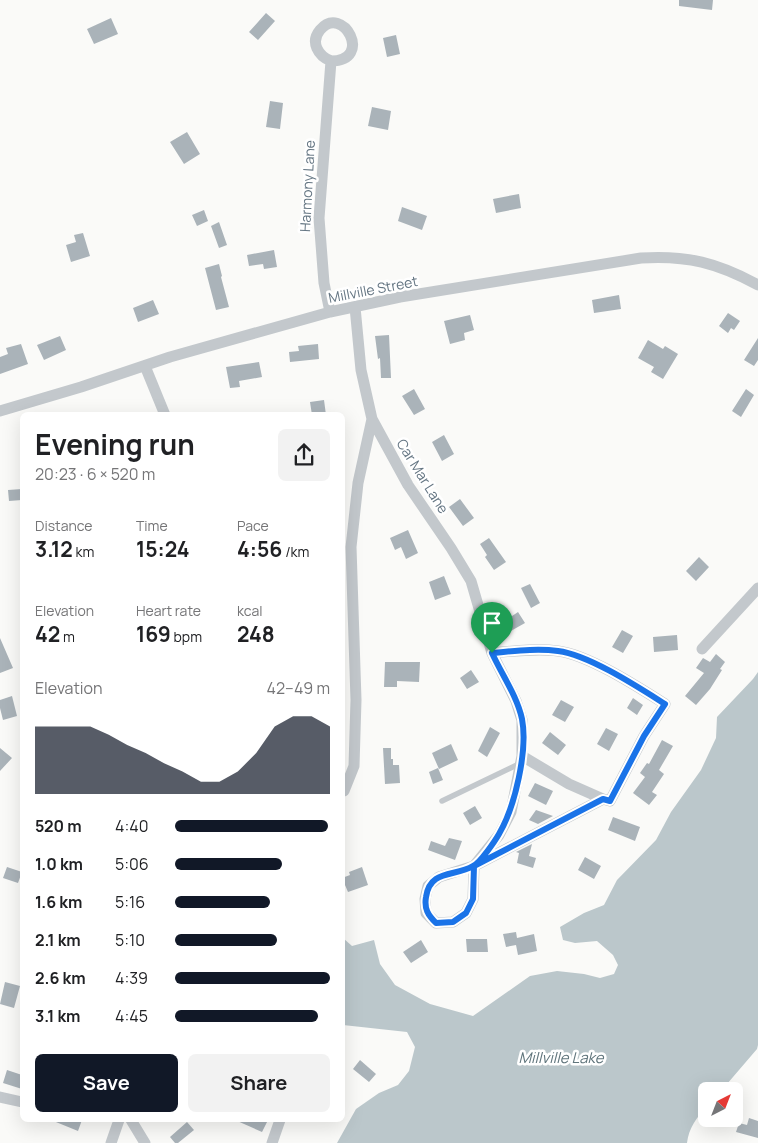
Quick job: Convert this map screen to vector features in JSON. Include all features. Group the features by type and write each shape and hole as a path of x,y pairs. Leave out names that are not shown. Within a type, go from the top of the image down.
{"street":[{"name":"Harmony Lane","path":"330,312 324,283 318,218 331,61"},
{"name":"Millville Street","path":"0,411 247,334 330,312 400,297 641,258 661,257 703,261 738,274 758,285"},
{"name":"Car Mar Lane","path":"355,307 361,370 372,419 408,485 471,581 492,653 516,700 522,720 522,759 511,812 499,835 474,866"},
{"path":"145,366 164,412"},
{"path":"345,789 354,766 356,700 351,546 358,483 372,419"},
{"path":"702,648 758,588"},
{"path":"492,653 558,651 582,658 639,687 665,704 644,736 610,801 569,784 522,759"},
{"path":"474,866 473,899 466,913 453,922 436,923 426,913 425,899 428,886 439,877 474,866 603,799"},
{"path":"0,1097 20,1102"},
{"path":"110,1143 118,1122"},
{"path":"132,1122 145,1143"},
{"path":"272,1143 279,1122"}],"lane":[{"path":"442,801 522,759"}],"water":[{"name":"Millville Lake","path":"758,672 758,1045 757,1049 729,1082 698,1082 698,1118 689,1133 687,1143 337,1143 356,1109 379,1093 398,1085 409,1071 415,1047 407,1032 345,1025 345,940 352,946 374,940 380,964 395,985 430,1004 473,1016 530,976 557,971 600,978 614,974 618,965 613,955 597,941 575,943 563,940 560,927 584,913 604,905 617,880 656,840 671,812 701,770 716,738 717,717"}],"building":[{"path":"679,0 713,0 712,10 679,6"},
{"path":"266,13 275,21 258,40 249,32"},
{"path":"111,18 118,34 94,44 87,29"},
{"path":"396,35 400,54 387,57 383,38"},
{"path":"270,101 283,103 280,129 266,127"},
{"path":"372,107 391,111 388,130 368,126"},
{"path":"187,132 200,154 184,164 170,142"},
{"path":"519,194 521,208 496,213 493,199"},
{"path":"402,207 427,216 422,230 398,221"},
{"path":"204,210 208,221 197,226 192,215"},
{"path":"219,222 227,245 219,248 211,226"},
{"path":"83,233 90,256 71,262 66,245 76,242 74,235"},
{"path":"274,250 277,267 264,269 263,264 249,266 247,255"},
{"path":"219,264 229,307 216,310 205,268"},
{"path":"619,295 621,309 594,313 592,300"},
{"path":"153,300 159,314 138,322 133,308"},
{"path":"728,313 740,321 734,330 731,328 728,333 719,326"},
{"path":"470,315 474,330 464,333 465,340 450,344 444,321"},
{"path":"389,335 391,378 381,378 380,358 378,359 375,336"},
{"path":"60,336 66,350 44,360 37,345"},
{"path":"758,338 758,360 754,366 744,360"},
{"path":"648,340 663,349 665,346 678,354 663,379 651,372 654,367 638,358"},
{"path":"21,344 28,364 0,374 0,357 8,354 6,348"},
{"path":"318,344 319,359 290,362 289,352 299,351 298,346"},
{"path":"259,362 262,377 239,381 240,387 230,388 226,367"},
{"path":"414,389 425,409 414,415 402,396"},
{"path":"746,389 754,395 741,417 732,411"},
{"path":"324,400 326,412 312,412 310,402"},
{"path":"444,435 454,454 442,461 432,442"},
{"path":"20,489 20,500 9,501 8,490"},
{"path":"460,499 474,518 463,526 449,507"},
{"path":"408,530 418,553 406,559 401,547 395,550 390,538"},
{"path":"489,538 506,562 494,570 485,557 487,555 480,544"},
{"path":"699,557 709,567 696,581 686,571"},
{"path":"444,576 451,594 435,600 429,582"},
{"path":"530,584 540,603 531,608 521,588"},
{"path":"518,612 525,623 509,632 503,622"},
{"path":"622,630 633,636 623,653 612,647"},
{"path":"677,635 678,650 654,652 653,637"},
{"path":"0,638 13,668 0,673"},
{"path":"716,654 725,662 720,669 722,670 710,689 696,705 685,696 704,673 696,668 703,658 710,662"},
{"path":"385,662 420,662 419,682 397,681 397,687 384,687"},
{"path":"471,670 479,682 467,689 460,678"},
{"path":"12,696 17,716 3,720 0,700"},
{"path":"633,698 643,705 637,715 627,708"},
{"path":"561,700 574,707 565,722 552,715"},
{"path":"490,727 500,733 487,757 478,751"},
{"path":"606,728 618,734 609,751 597,744"},
{"path":"550,732 566,745 558,755 542,743"},
{"path":"662,740 673,746 659,770 664,774 652,792 657,795 649,805 633,793 645,777 640,773 647,763 649,764"},
{"path":"451,744 458,760 439,769 432,753"},
{"path":"0,748 12,758 0,771"},
{"path":"383,748 391,748 393,765 399,765 400,783 385,784"},
{"path":"438,768 443,780 433,784 429,772"},
{"path":"535,783 553,791 546,805 528,796"},
{"path":"475,806 482,818 470,825 463,813"},
{"path":"536,810 553,816 538,824 529,820"},
{"path":"613,817 640,827 635,841 608,830"},
{"path":"449,838 462,841 455,860 428,850 431,841 445,846"},
{"path":"532,844 529,856 536,858 533,868 517,863 519,853 516,852"},
{"path":"585,857 601,866 594,879 578,870"},
{"path":"7,867 20,871 18,883 3,878"},
{"path":"362,867 368,885 348,892 345,885 345,877 350,875 349,872"},
{"path":"516,932 517,938 534,934 537,951 518,955 516,945 506,947 503,934"},
{"path":"466,939 487,939 488,952 467,952"},
{"path":"421,940 428,952 411,963 403,952"},
{"path":"5,982 20,986 14,1008 0,1004"},
{"path":"360,1060 376,1074 369,1082 353,1069"},
{"path":"7,1070 20,1074 20,1088 3,1083"},
{"path":"749,1118 758,1121 758,1138 736,1132 737,1128 743,1127 743,1124 747,1125"},
{"path":"56,1122 81,1122 78,1131"},
{"path":"187,1122 194,1130 178,1143 175,1143 170,1137"},
{"path":"240,1122 267,1122 262,1132"}],"route":[{"path":"492,653 516,700 522,720 522,756 516,788 511,812 499,835 474,866 439,877 428,886 425,899 426,913 436,923 453,922 466,913 473,899 474,866 603,799 610,801 644,736 665,704 639,687 582,658 558,651 492,653"}]}
